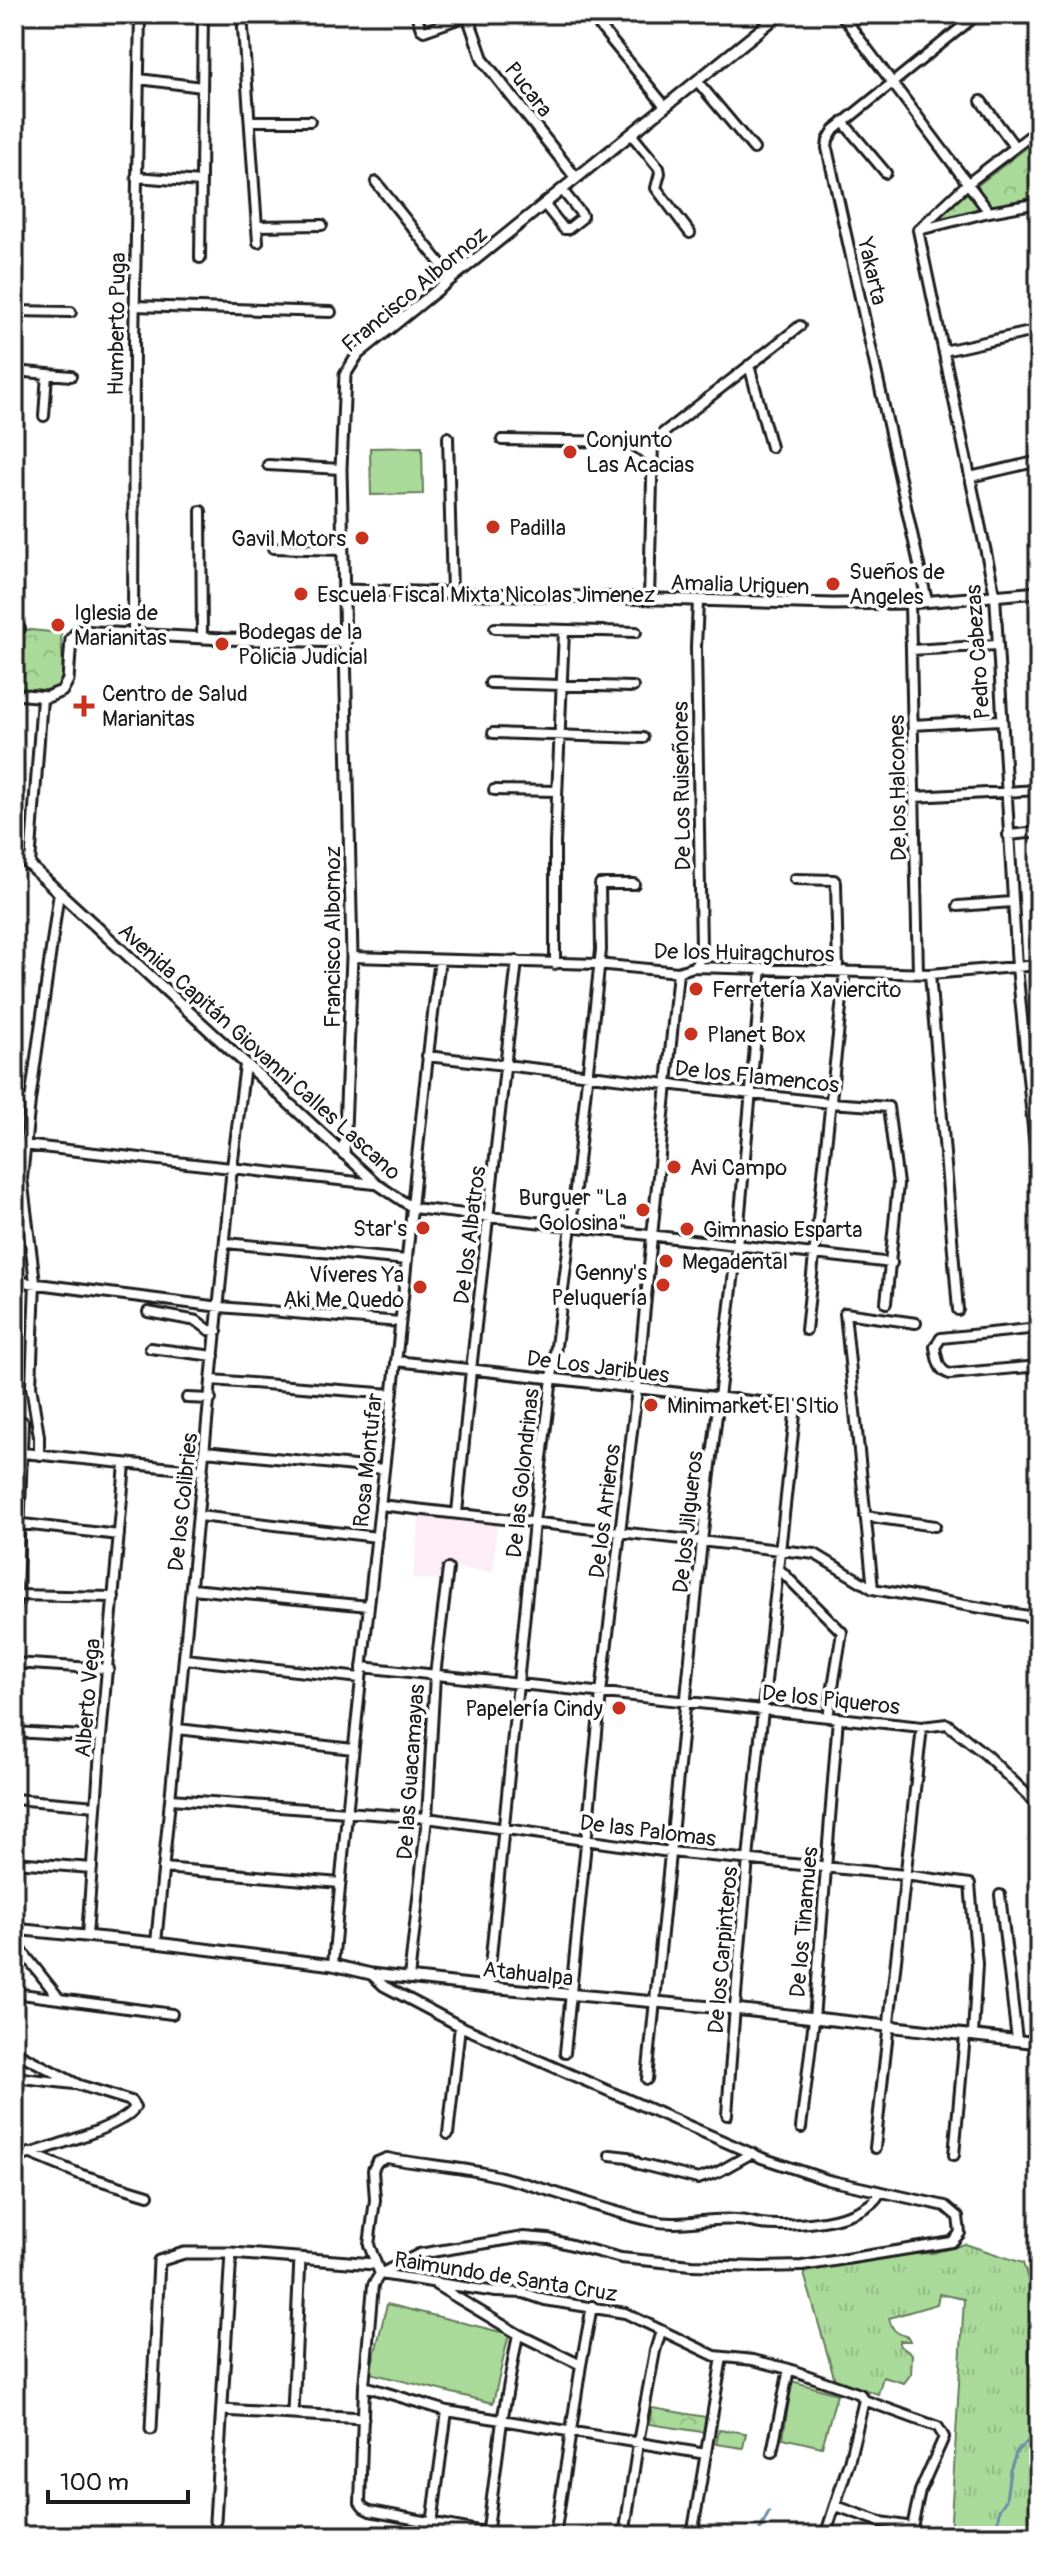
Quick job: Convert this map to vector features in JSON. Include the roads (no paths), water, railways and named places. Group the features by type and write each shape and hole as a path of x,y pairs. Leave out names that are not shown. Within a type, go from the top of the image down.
{"street":[{"name":"Humberto Puga","path":"133,634 134,306 140,14"},
{"path":"200,258 203,14"},
{"path":"242,14 258,242"},
{"path":"416,14 424,31 467,15"},
{"name":"Francisco Albornoz","path":"344,1154 352,957 341,469 345,375 358,354 780,14"},
{"path":"841,14 989,212"},
{"name":"Yakarta","path":"927,601 827,148 828,140 843,122 978,14"},
{"name":"Pucara","path":"467,15 483,60 576,178"},
{"path":"593,18 665,106"},
{"path":"139,79 202,87"},
{"path":"697,81 754,149"},
{"path":"981,101 1015,147"},
{"path":"250,121 310,121"},
{"path":"843,122 886,173"},
{"path":"918,230 967,184 1039,129"},
{"path":"631,134 659,168 656,188 690,233"},
{"path":"136,177 201,182"},
{"path":"376,182 452,278"},
{"path":"544,204 564,229 568,229 582,215 562,190"},
{"path":"918,230 1039,203"},
{"path":"257,226 322,225"},
{"name":"Pedro Cabezas","path":"918,230 995,595 1012,902 1039,1188"},
{"path":"134,306 331,312"},
{"path":"14,311 71,312"},
{"path":"649,599 653,441 800,326"},
{"path":"944,351 1039,330"},
{"path":"749,365 771,447"},
{"path":"14,371 71,376"},
{"path":"44,416 47,374"},
{"path":"448,437 452,593"},
{"path":"502,440 629,442 651,457"},
{"path":"970,477 1039,461"},
{"path":"268,465 341,469"},
{"path":"201,511 202,638"},
{"path":"273,548 343,550"},
{"name":"Amalia Uriguen","path":"345,590 833,604 910,603 1039,592"},
{"name":"De Los Ruiseñores","path":"693,967 700,959 701,949 698,602"},
{"name":"De los Halcones","path":"910,603 918,973"},
{"path":"495,628 636,632"},
{"path":"555,964 557,791 564,630"},
{"path":"14,694 42,698 59,693 67,684 71,637 75,632 346,642"},
{"path":"911,650 997,645"},
{"path":"490,683 633,687"},
{"path":"30,865 42,698"},
{"path":"913,725 1000,720"},
{"path":"493,733 643,738"},
{"path":"494,790 557,791"},
{"path":"915,797 1039,790"},
{"path":"1008,835 1039,832"},
{"name":"Avenida Capitán Giovanni Calles Lascano","path":"14,851 377,1184 413,1208 892,1263"},
{"path":"795,879 834,880 836,883 841,971 806,1330"},
{"name":"De las Golondrinas","path":"488,1987 534,1522 601,950 600,884 634,884"},
{"path":"39,1455 31,1386 35,1282 18,1178 59,892"},
{"path":"958,906 1012,902"},
{"name":"De los Huiragchuros","path":"352,957 597,964 678,972 693,967 930,974 1039,965"},
{"name":"Rosa Montufar","path":"333,1965 353,1749 440,960"},
{"name":"De los Albatros","path":"457,1513 517,961"},
{"name":"De los Jilgueros","path":"647,2079 702,1541 737,1246 762,968"},
{"name":"De los Arrieros","path":"565,2053 601,1693 637,1389 678,972"},
{"path":"930,974 958,1310"},
{"name":"De los Flamencos","path":"427,1056 830,1103 888,1107 898,1184 886,1303"},
{"name":"De los Colibries","path":"156,1943 232,1167 245,1065"},
{"path":"14,1100 30,1101"},
{"path":"14,1144 377,1184"},
{"path":"226,1243 407,1260"},
{"path":"14,1281 220,1307 400,1322"},
{"path":"148,1312 197,1321 209,1330 217,1331"},
{"path":"873,1589 845,1313 916,1323"},
{"path":"1039,1328 941,1338 935,1347 939,1365 950,1374 1039,1366"},
{"path":"150,1348 214,1356"},
{"name":"De Los Jaribues","path":"396,1361 796,1406"},
{"path":"212,1380 392,1394"},
{"path":"187,1398 211,1399"},
{"name":"De los Carpinteros","path":"727,2115 748,1860 796,1406"},
{"path":"14,1616 23,1422"},
{"path":"205,1451 384,1469"},
{"path":"23,1453 203,1471"},
{"name":"Alberto Vega","path":"87,1936 125,1464"},
{"path":"380,1505 815,1554 873,1589 1039,1618"},
{"path":"199,1516 377,1537"},
{"path":"865,1516 935,1526"},
{"path":"17,1523 119,1535"},
{"name":"De las Guacamayas","path":"409,1978 427,1818 435,1675 448,1569"},
{"name":"De los Tinamues","path":"779,1569 842,1632 833,1717 826,1867 814,2019 801,2128"},
{"path":"192,1589 369,1606"},
{"path":"16,1595 114,1597"},
{"path":"185,1659 361,1678"},
{"path":"14,1663 109,1669"},
{"name":"De los Piqueros","path":"362,1667 922,1727 875,2148"},
{"path":"922,1727 947,1724 955,1728 1039,1806"},
{"path":"178,1729 353,1749"},
{"path":"14,1732 101,1737"},
{"path":"14,1799 96,1806"},
{"name":"De las Palomas","path":"171,1799 427,1818 670,1852 970,1884 977,1964 954,2155"},
{"path":"14,1862 92,1868"},
{"path":"163,1868 340,1883"},
{"path":"1000,1895 1017,2040"},
{"name":"Atahualpa","path":"14,1929 333,1965 371,1974 734,2009 1039,2043"},
{"path":"14,1941 59,1998"},
{"name":"Raimundo de Santa Cruz","path":"371,1974 384,1986 460,2026 752,2153 799,2173 879,2194 945,2206 958,2217 960,2226 957,2238 952,2242 802,2266 692,2265 621,2258 549,2239 524,2237 429,2251 380,2274"},
{"path":"14,1993 172,2014"},
{"path":"448,2134 460,2026"},
{"path":"14,2051 79,2085"},
{"path":"14,2077 79,2085 131,2101 134,2105 133,2112 101,2130 14,2159"},
{"path":"29,2153 82,2175 148,2195"},
{"path":"610,2155 628,2157 639,2164 698,2179 752,2153"},
{"path":"374,2264 369,2245 375,2200 373,2170 382,2158 491,2174 577,2198 610,2211 656,2222 682,2224 736,2219 762,2225 787,2225 822,2220 863,2210 875,2203 879,2194"},
{"path":"151,2429 159,2261 184,2253 231,2253 374,2264 380,2268 380,2274 373,2285 364,2386 362,2506 370,2511 505,2536"},
{"path":"215,2521 231,2253"},
{"path":"293,2413 300,2258"},
{"name":"Raimundo de Santa Cruz","path":"380,2274 496,2292 524,2293 545,2300 625,2313 703,2351 789,2369 860,2394 864,2400 941,2430 944,2437 920,2491 911,2532"},
{"path":"431,2281 518,2334 581,2365"},
{"path":"555,2536 592,2306"},
{"path":"624,2536 638,2443 661,2331"},
{"path":"488,2535 502,2421 518,2334"},
{"path":"692,2536 722,2357"},
{"path":"772,2452 789,2369"},
{"path":"364,2386 447,2411 706,2454"},
{"path":"825,2536 864,2400"},
{"path":"222,2410 363,2418"},
{"path":"432,2524 447,2411"},
{"path":"836,2506 911,2532"},
{"path":"411,2536 432,2524"}],"waterway":[{"path":"994,2536 1017,2451 1039,2425"},
{"path":"757,2536 769,2512"}],"place":[{"name":"Conjunto Las Acacias","path":"570,452"},
{"name":"Padilla","path":"493,527"},
{"name":"Gavil Motors","path":"362,538"},
{"name":"Sueños de Angeles","path":"833,584"},
{"name":"Escuela Fiscal Mixta Nicolas Jimenez","path":"301,594"},
{"name":"Iglesia de Marianitas","path":"58,625"},
{"name":"Bodegas de la Policia Judicial","path":"222,644"},
{"name":"Centro de Salud Marianitas","path":"84,706"},
{"name":"Ferretería Xaviercito","path":"696,989"},
{"name":"Planet Box","path":"691,1034"},
{"name":"Avi Campo","path":"674,1167"},
{"name":"Burguer \"La Golosina\"","path":"643,1210"},
{"name":"Star's","path":"423,1228"},
{"name":"Gimnasio Esparta","path":"687,1229"},
{"name":"Megadental","path":"666,1261"},
{"name":"Genny's Peluquería","path":"663,1285"},
{"name":"Víveres Ya Aki Me Quedo","path":"420,1287"},
{"name":"Minimarket El SItio","path":"651,1405"},
{"name":"Papelería Cindy","path":"619,1708"}]}
